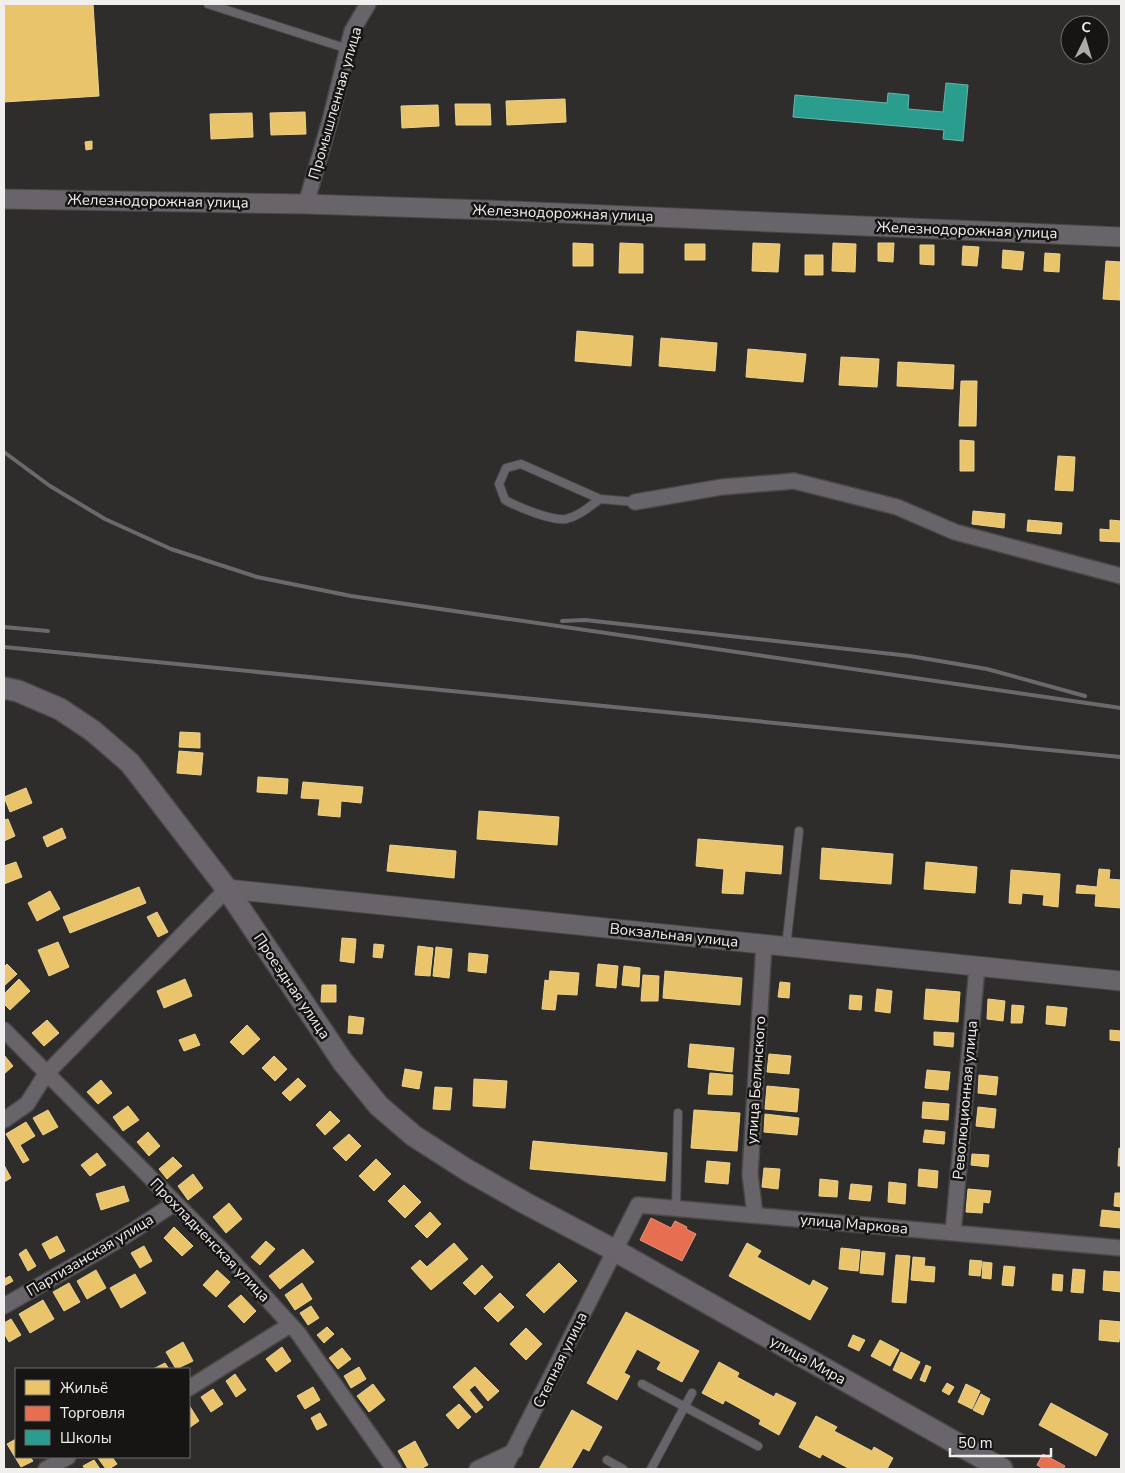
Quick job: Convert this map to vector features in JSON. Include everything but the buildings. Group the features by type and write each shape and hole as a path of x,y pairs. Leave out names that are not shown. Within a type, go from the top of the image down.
{"main road":[{"name":"Проездная улица","path":"4,688 18,691 60,709 93,731 130,763 227,889 343,1062 379,1106 414,1136 467,1170 614,1250"},
{"name":"улица Мира","path":"614,1250 1002,1469"}],"street":[{"name":"Промышленная улица","path":"306,204 331,117 352,31 368,4"},
{"name":"Железнодорожная улица","path":"4,199 306,204 498,210 1121,237"},
{"path":"635,502 722,487 794,481 897,508 955,532 1121,576"},
{"path":"4,1120 27,1104 46,1074 227,889"},
{"name":"Вокзальная улица","path":"227,889 1121,981"},
{"name":"улица Белинского","path":"754,1215 750,1174 764,945"},
{"name":"Революционная улица","path":"953,1233 977,967"},
{"name":"Прохладненская улица","path":"4,1030 227,1255 298,1333 394,1469"},
{"name":"Партизанская улица","path":"4,1306 122,1238 175,1203"},
{"name":"улица Маркова","path":"614,1250 638,1205 1121,1248"},
{"name":"Степная улица","path":"504,1469 614,1250"},
{"path":"190,1387 290,1325"},
{"path":"477,1469 514,1451"},
{"path":"46,1469 66,1458"}],"lane":[{"path":"208,4 348,49"},
{"path":"600,499 584,512 564,519 530,512 505,500 499,484 506,468 522,464 600,499 635,502"},
{"path":"786,947 799,831"},
{"path":"676,1208 678,1112"},
{"path":"642,1384 758,1446"},
{"path":"651,1469 692,1393"},
{"path":"607,1460 622,1469"}],"railway":[{"path":"4,452 50,486 105,519 171,549 257,577 351,596 1121,708"},
{"path":"562,621 585,620 910,656 987,669 1085,696"},
{"path":"4,627 48,631"},
{"path":"4,647 1121,757"}]}
